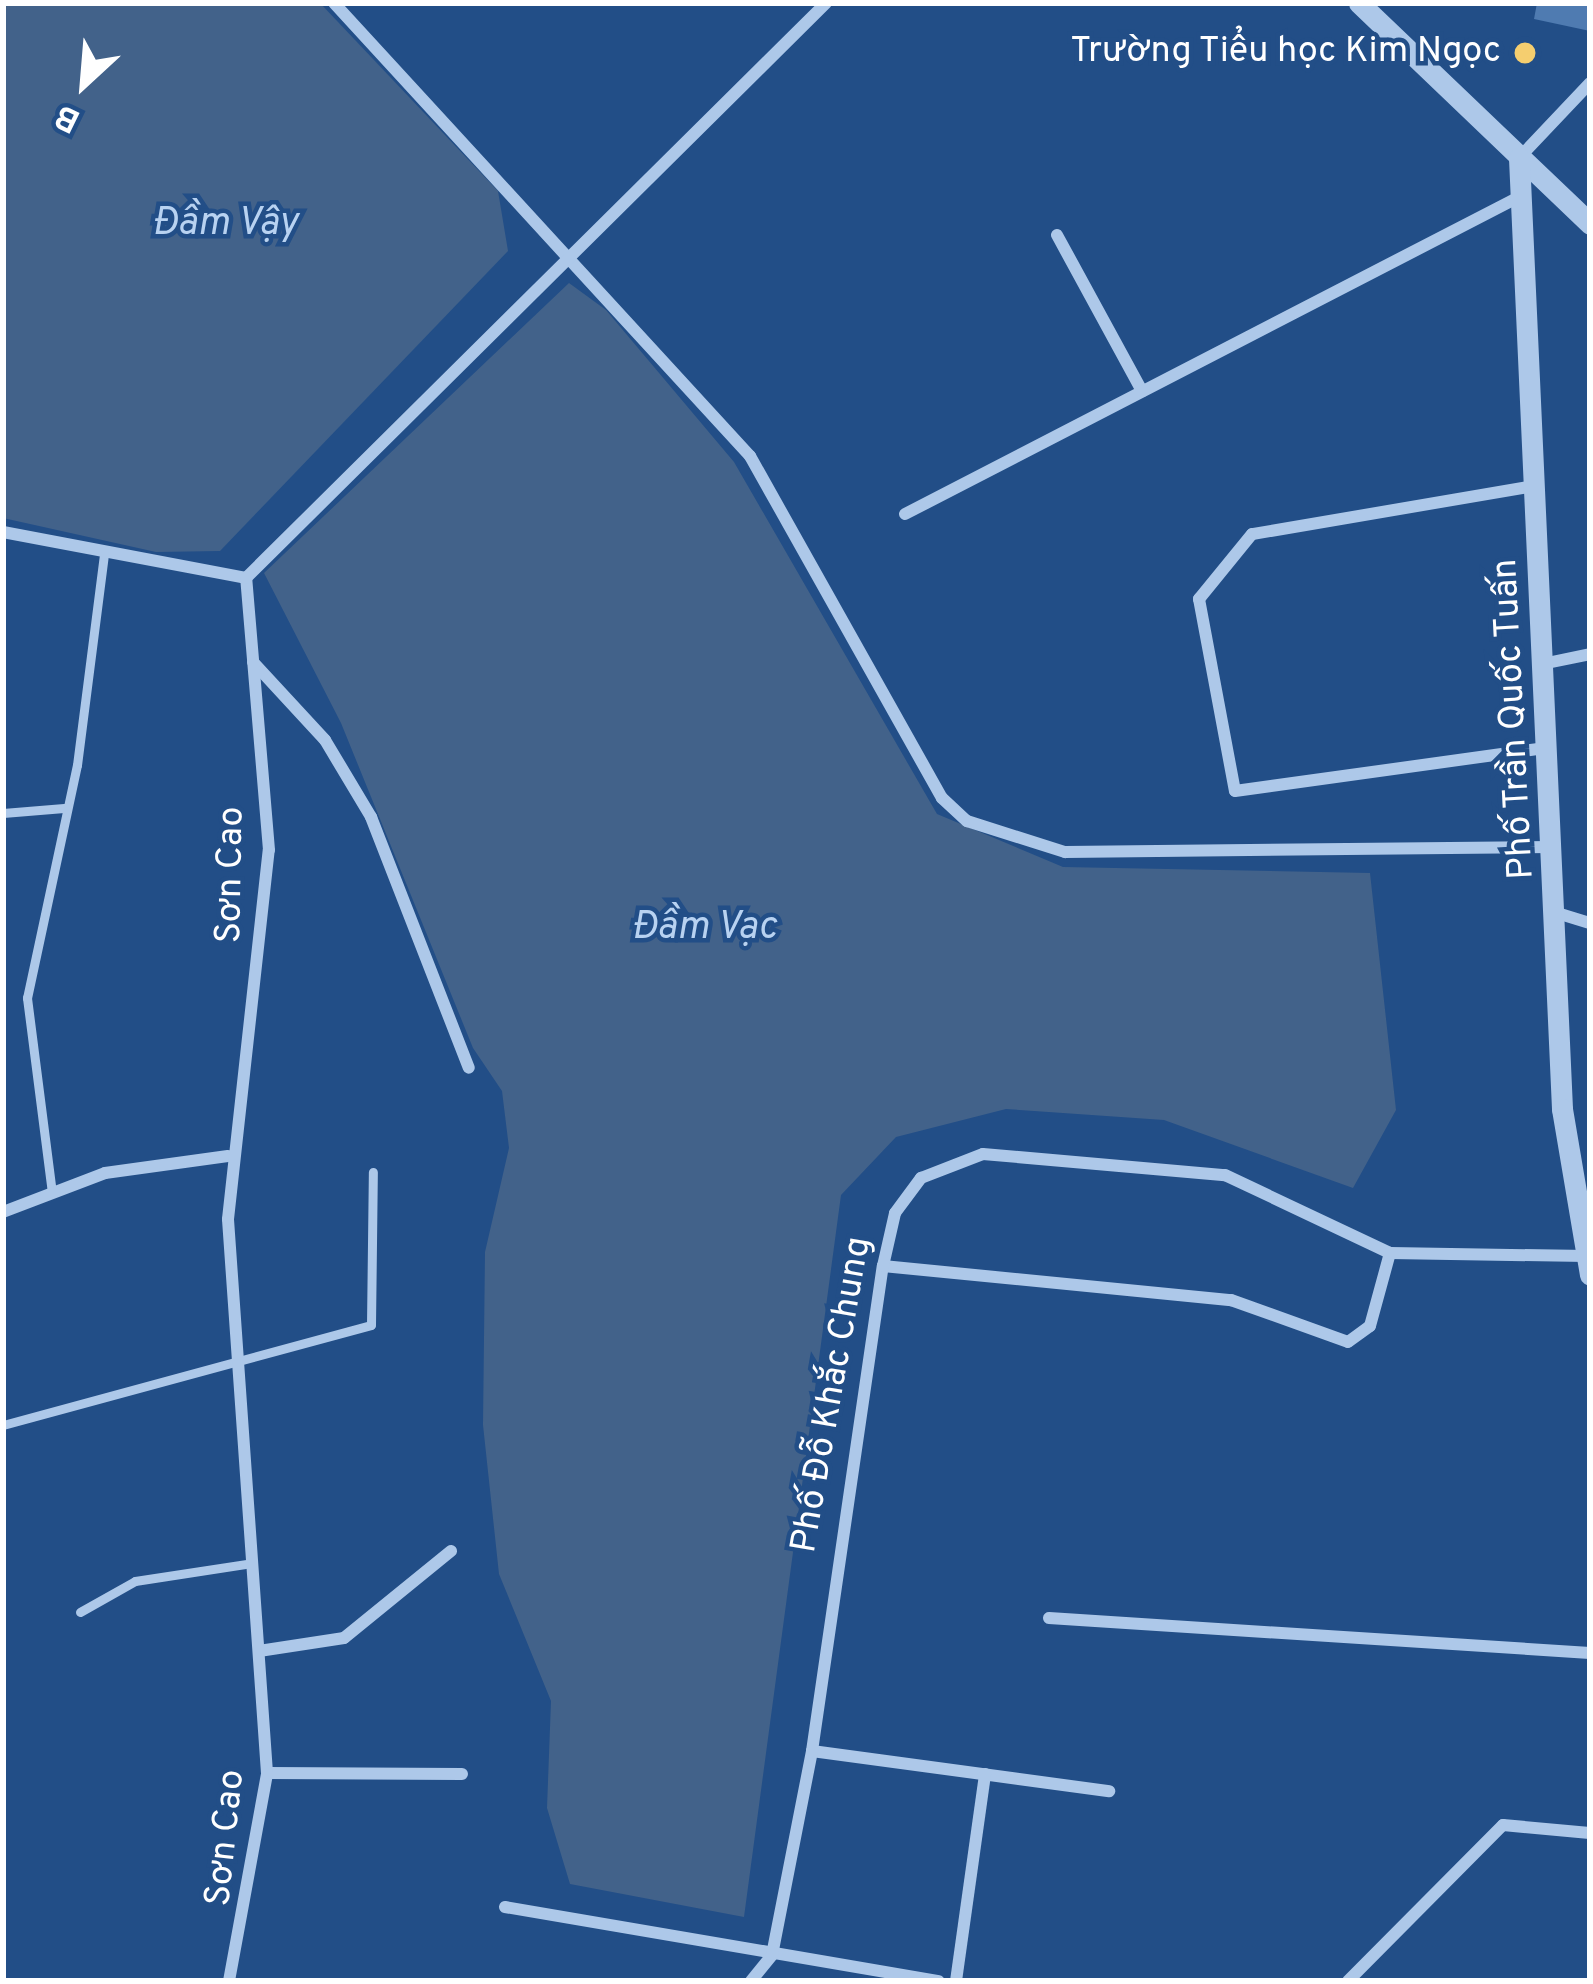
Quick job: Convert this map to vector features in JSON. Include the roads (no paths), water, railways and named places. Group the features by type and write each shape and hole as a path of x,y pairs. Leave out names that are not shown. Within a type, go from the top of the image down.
{"street":[{"path":"334,3 577,258 750,456 942,798 968,821 1065,852 1556,847"},
{"path":"3,532 246,578 577,258 826,3"},
{"path":"1359,3 1590,224"},
{"path":"1519,158 1590,82"},
{"name":"Phố Trần Quốc Tuấn","path":"1519,158 1553,747 1562,1109 1588,1266"},
{"path":"905,514 1519,197"},
{"path":"1058,235 1142,391"},
{"path":"1535,485 1252,534 1199,599 1235,791 1553,747"},
{"name":"Sơn Cao","path":"229,1981 267,1773 237,1362 228,1156 268,870 246,578"},
{"path":"1547,663 1590,654"},
{"path":"253,661 326,740 371,817 469,1068"},
{"path":"1557,913 1590,923"},
{"name":"Phố Đỗ Khắc Chung","path":"772,1955 812,1751 883,1266 895,1213 921,1178 983,1154 1225,1175 1390,1253 1588,1266"},
{"path":"3,1212 105,1173 228,1156"},
{"path":"883,1266 1231,1300 1348,1342 1370,1326 1390,1253"},
{"path":"259,1651 344,1638 452,1550"},
{"path":"1049,1618 1590,1653"},
{"path":"812,1751 1109,1791"},
{"path":"267,1773 462,1774"},
{"path":"956,1981 985,1774"},
{"path":"1348,1981 1504,1825 1590,1833"},
{"path":"505,1907 939,1981"},
{"path":"751,1981 772,1955"}],"lane":[{"path":"52,1193 27,998 64,808 104,554"},
{"path":"3,813 64,808"},
{"path":"3,1424 371,1325 374,1172"},
{"path":"80,1612 135,1581 253,1563"}],"water":[{"name":"Đầm Vậy","path":"3,3 320,3 498,191 508,251 220,551 156,552 3,518"},
{"name":"Đầm Vạc","path":"569,283 606,310 734,462 937,814 1063,867 1370,873 1396,1110 1353,1188 1164,1120 1006,1109 896,1137 841,1195 744,1917 570,1884 547,1808 551,1701 499,1574 483,1425 485,1252 509,1148 502,1091 473,1048 341,723 264,573"}],"place":[{"name":"Trường Tiểu học Kim Ngọc","path":"1525,53"}]}
